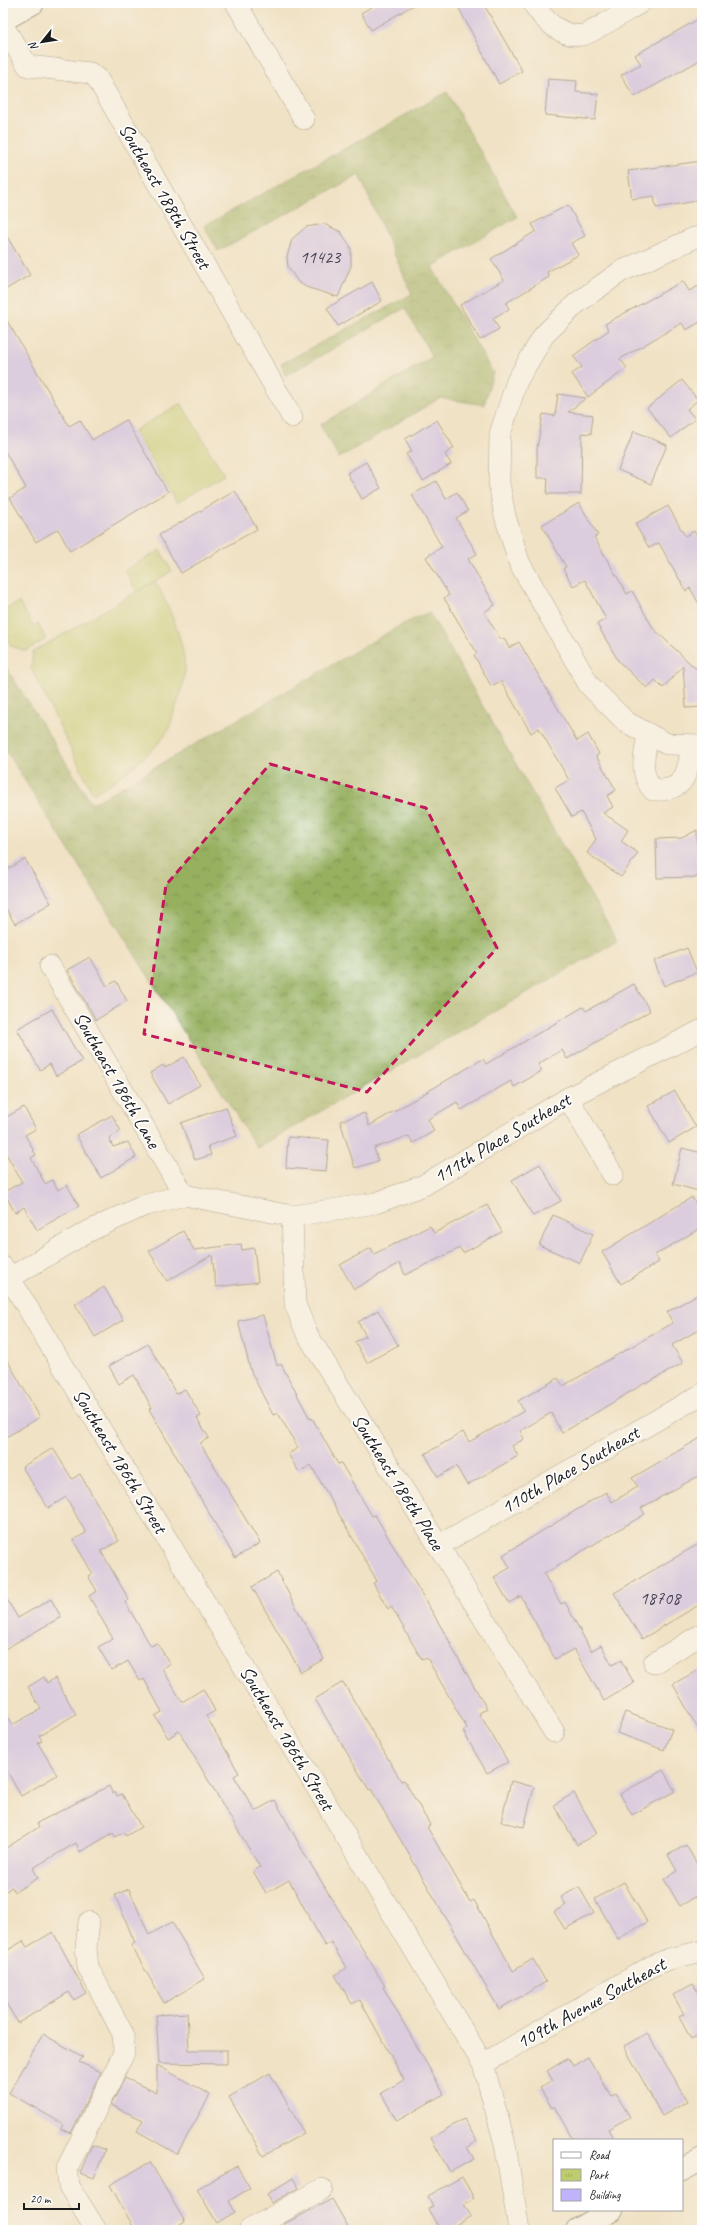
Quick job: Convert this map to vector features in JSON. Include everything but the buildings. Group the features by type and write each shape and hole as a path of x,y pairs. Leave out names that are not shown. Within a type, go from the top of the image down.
{"main road":[{"path":"3,20 33,3"},
{"path":"683,2169 702,2159"},
{"path":"577,2230 610,2211"}],"street":[{"path":"236,3 304,119"},
{"path":"533,3 550,24 564,34 583,35 640,3"},
{"name":"Southeast 188th Street","path":"3,26 28,66 90,73 97,78 292,417"},
{"path":"648,734 643,772 646,782 653,790 663,790 682,782 687,774 697,746 667,744 626,722 590,685 519,562 505,516 499,483 500,434 517,381 544,335 577,303 620,272 694,238 702,237"},
{"name":"Southeast 186th Lane","path":"50,966 184,1195"},
{"name":"111th Place Southeast","path":"184,1195 292,1216 376,1203 424,1185 568,1098 702,1030"},
{"path":"568,1098 613,1175"},
{"path":"5,1275 85,1233 143,1206 184,1195"},
{"name":"Southeast 186th Place","path":"292,1216 295,1304 307,1334 554,1732"},
{"name":"Southeast 186th Street","path":"5,1275 483,2064 505,2144 519,2230"},
{"name":"110th Place Southeast","path":"438,1546 702,1394"},
{"path":"654,1663 702,1634"},
{"path":"89,1922 86,1947 88,1967 123,2034 124,2052 67,2168 69,2186 96,2230"},
{"name":"109th Avenue Southeast","path":"483,2064 650,1967 669,1959 702,1951"},
{"path":"249,2230 322,2189"}],"highlighted area":[{"path":"270,764 426,808 497,948 367,1092 144,1034 166,885"}],"green space":[{"path":"447,92 517,217 432,267 493,373 484,405 440,398 339,458 320,425 432,357 405,308 285,376 281,364 412,294 359,175 218,251 204,226"},
{"path":"181,403 224,475 177,503 134,431"},
{"path":"160,550 172,571 137,592 125,570"},
{"path":"155,581 170,612 178,633 184,656 184,678 180,696 170,727 161,740 144,758 93,794 31,668 33,652"},
{"path":"19,602 33,626 38,624 46,639 26,651 11,646 3,632 3,611"},
{"path":"429,612 617,941 257,1148 3,746 3,662 92,804 399,626"}]}
